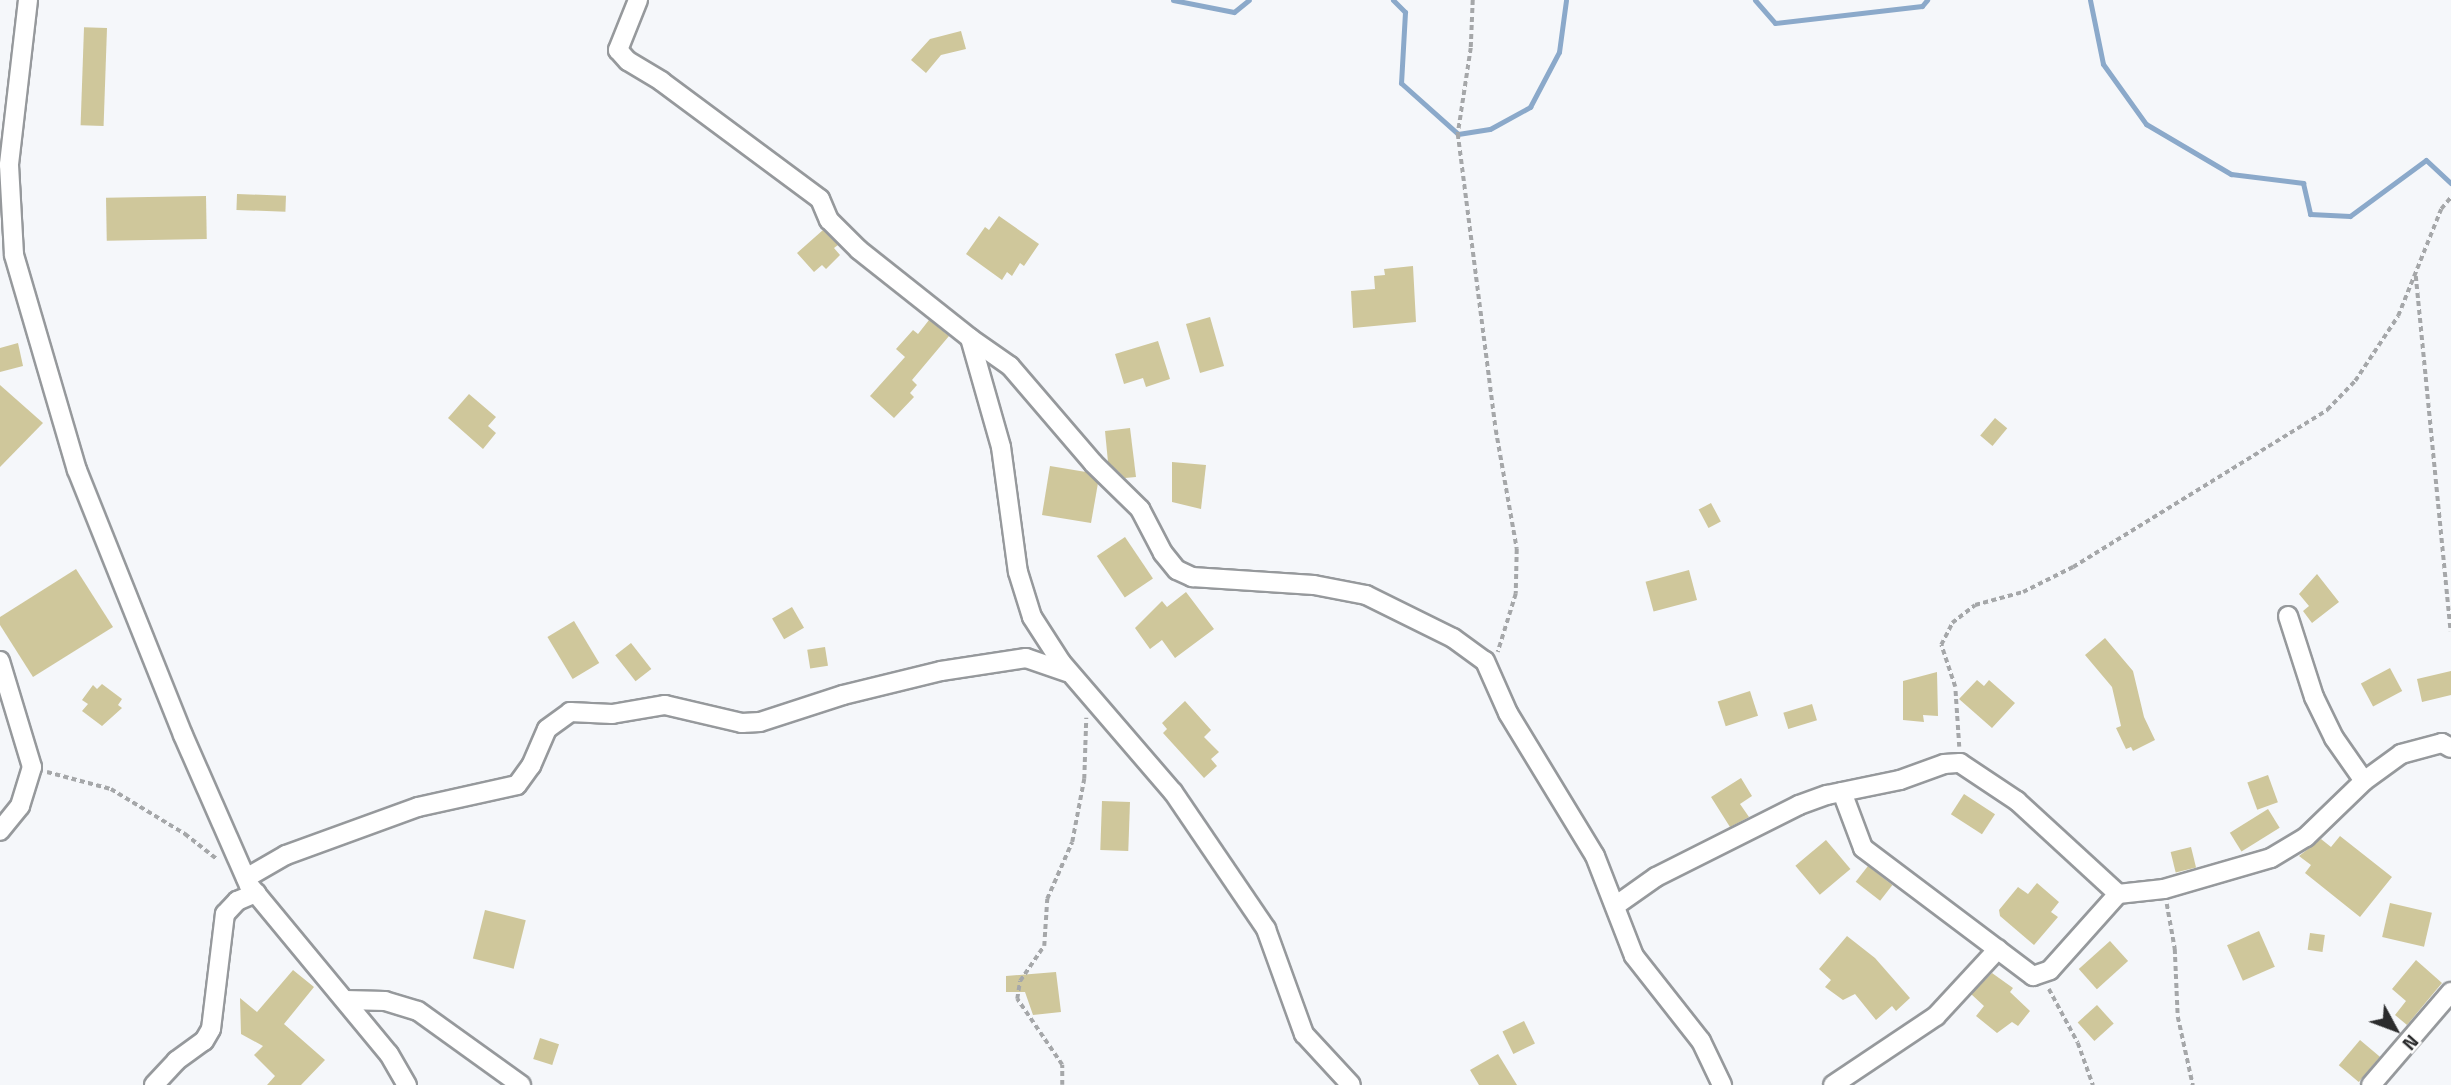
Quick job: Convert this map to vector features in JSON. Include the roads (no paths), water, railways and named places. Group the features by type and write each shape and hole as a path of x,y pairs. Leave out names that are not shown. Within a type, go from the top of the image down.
{"street":[{"path":"29,0 9,165 14,255 77,470 246,878 389,1054 407,1085"},
{"path":"638,0 618,50 628,61 661,81 820,199 829,220 859,250 970,338 1010,366 1093,463 1132,500 1177,570 1203,579 1314,585 1366,595 1470,647 1492,673 1508,713 1595,856 1634,956 1701,1041 1722,1085"},
{"path":"970,338 1001,447 1021,583 1032,617 1086,692 1155,768 1249,904 1277,950 1304,1034 1351,1085"},
{"path":"2288,617 2314,697 2334,738 2364,781"},
{"path":"246,878 286,855 418,807 510,788 531,766 547,729 570,712 612,714 665,705 742,723 760,722 868,689 1014,660 1037,659 1073,676"},
{"path":"0,661 32,767 20,806 0,831"},
{"path":"1842,792 1863,848 2033,976 2042,976 2118,894 2164,889 2271,858 2306,837 2364,781 2401,754 2442,743 2451,748"},
{"path":"1615,906 1656,877 1799,806 1842,792 1960,763 2017,801 2118,894"},
{"path":"154,1085 176,1061 204,1041 211,1029 225,914 237,901 256,893"},
{"path":"1833,1085 1936,1016 1998,949"},
{"path":"2371,1085 2451,992"},
{"path":"345,1000 385,1001 418,1011 520,1085"}],"waterway":[{"path":"1173,0 1234,12 1249,0"},
{"path":"1393,0 1405,12 1401,83 1458,134 1490,129 1530,107 1559,52 1566,0"},
{"path":"1755,0 1775,23 1922,6 1927,0"},
{"path":"2090,0 2103,64 2146,124 2231,174 2303,183 2310,214 2350,216 2426,160 2451,183"}]}
